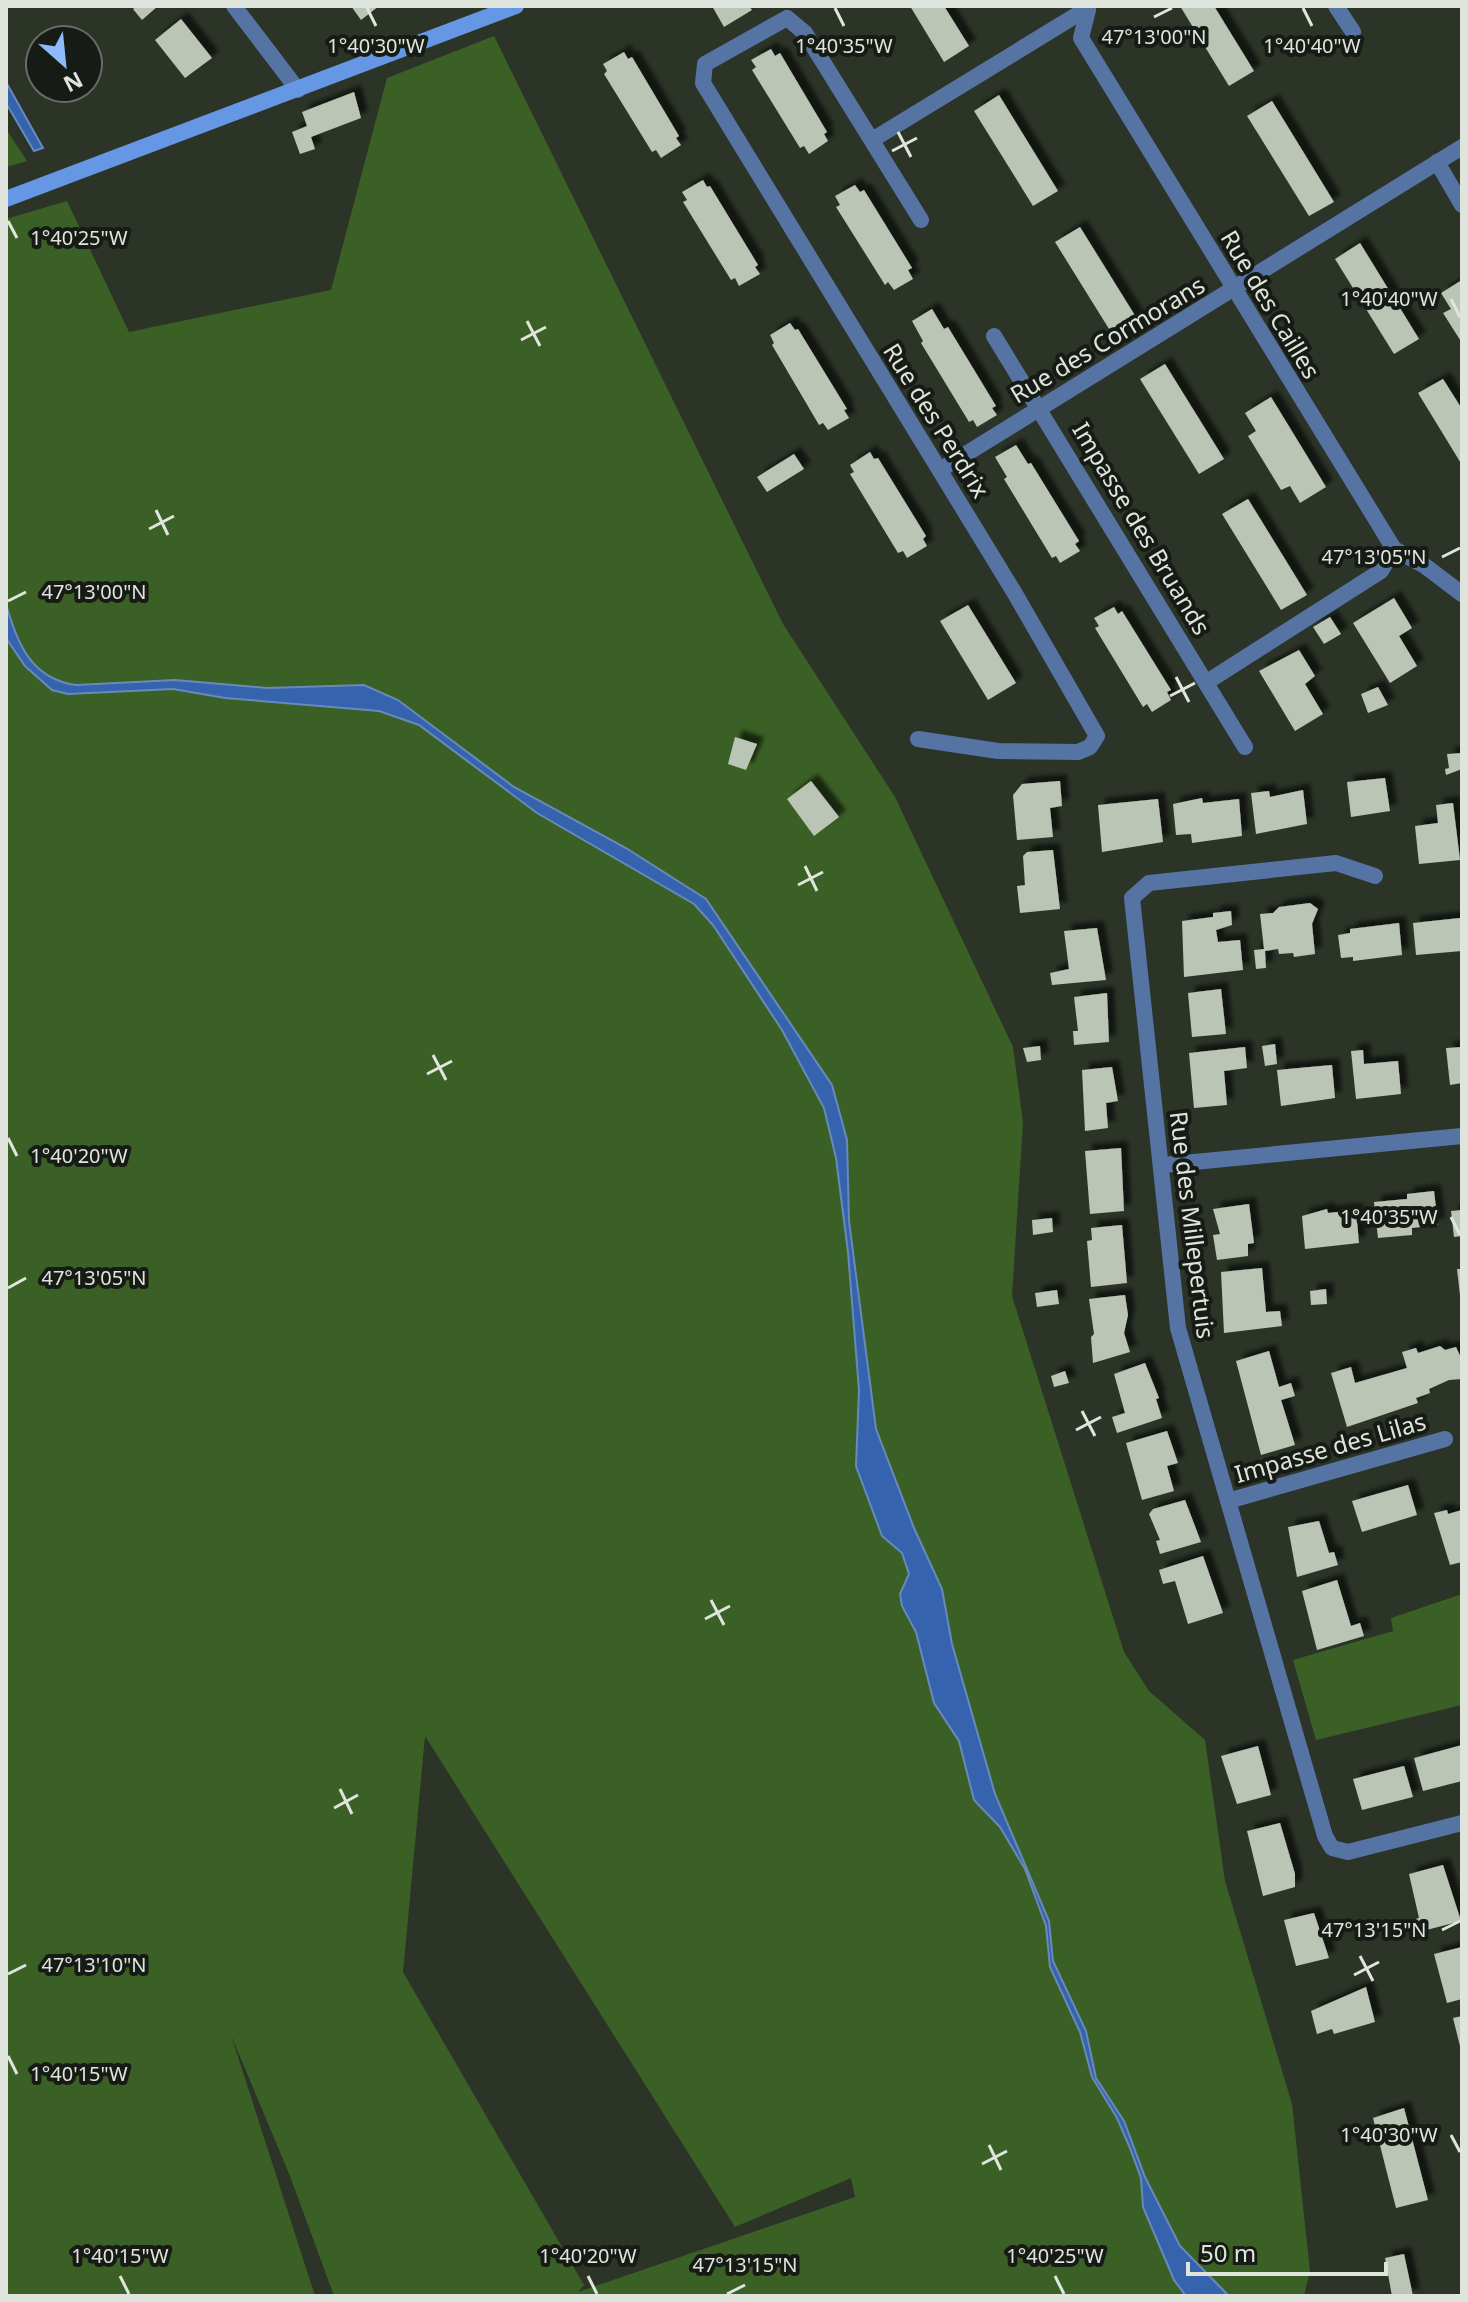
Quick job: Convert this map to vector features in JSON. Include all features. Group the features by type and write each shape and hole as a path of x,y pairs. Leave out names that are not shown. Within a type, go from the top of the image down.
{"street":[{"path":"234,6 298,90"},
{"path":"6,199 516,6"},
{"path":"796,6 800,29 921,220"},
{"path":"1336,6 1353,32"},
{"name":"Rue des Cailles","path":"872,140 1088,8"},
{"name":"Rue des Cailles","path":"1088,8 1081,38 1394,549 1425,566 1462,594"},
{"name":"Rue des Perdrix","path":"800,29 787,18 760,33 705,64 703,83 940,470 1097,736 1090,747 1078,752 998,751 918,739"},
{"name":"Rue des Cormorans","path":"940,470 1462,147"},
{"path":"1437,162 1462,205"},
{"name":"Impasse des Bruands","path":"994,336 1040,406 1245,747"},
{"path":"1207,682 1381,571 1394,549"},
{"name":"Rue des Millepertuis","path":"1375,876 1336,863 1149,883 1132,898 1163,1165 1178,1328 1325,1836 1332,1848 1348,1852 1462,1823"},
{"path":"1163,1165 1462,1136"},
{"name":"Impasse des Lilas","path":"1228,1501 1445,1439"}],"green space":[{"path":"494,36 783,624 895,797 1013,1047 1023,1122 1012,1296 1124,1652 1149,1691 1205,1740 1225,1881 1292,2104 1310,2271 1304,2296 334,2296 290,2176 231,2035 315,2296 6,2296 6,219 67,201 129,332 331,290 387,78","holes":["425,1736 735,2227 851,2178 855,2197 578,2292 584,2285 403,1972"]},
{"path":"6,129 27,161 6,167"},
{"path":"1462,1594 1462,1705 1316,1740 1293,1660 1393,1631 1391,1618"}],"water":[{"path":"6,82 43,148 34,151 6,103"},
{"path":"6,604 15,632 28,657 48,675 76,685 175,680 267,688 364,685 398,700 514,787 626,848 706,899 832,1085 847,1140 849,1221 876,1429 914,1528 942,1589 952,1644 995,1794 1049,1921 1053,1961 1086,2031 1096,2078 1124,2121 1145,2177 1180,2246 1229,2296 1186,2296 1174,2280 1143,2207 1141,2178 1130,2148 1117,2118 1092,2077 1080,2032 1050,1967 1046,1926 1025,1869 1000,1827 974,1800 959,1741 934,1703 916,1632 902,1606 900,1594 909,1574 902,1553 882,1536 856,1466 859,1390 848,1252 836,1158 824,1108 782,1030 713,925 694,904 537,813 419,725 379,711 225,698 173,689 68,694 52,690 25,666 6,638"}],"building":[{"path":"137,6 158,6 142,20 133,9"},
{"path":"351,6 379,6 361,20"},
{"path":"712,6 749,6 752,10 724,27"},
{"path":"910,6 944,6 969,46 944,62"},
{"path":"1180,6 1214,6 1254,71 1229,86"},
{"path":"181,19 212,58 185,78 155,40"},
{"path":"771,49 775,56 780,53 827,132 824,134 828,141 809,154 804,146 800,148 752,70 756,67 751,60"},
{"path":"624,52 628,59 632,57 679,136 676,138 681,145 661,158 656,150 652,152 604,74 607,71 603,64"},
{"path":"354,92 361,118 311,137 315,149 300,154 292,132 307,126 302,112"},
{"path":"999,95 1058,191 1033,206 974,111"},
{"path":"1272,101 1334,202 1309,216 1247,116"},
{"path":"703,180 707,187 710,186 758,265 755,267 760,274 739,286 735,278 731,280 683,202 687,200 682,192"},
{"path":"855,185 860,192 864,190 912,268 908,270 913,279 894,290 888,282 885,285 836,207 840,205 835,196"},
{"path":"1080,227 1139,322 1114,337 1055,242"},
{"path":"1360,243 1419,339 1394,354 1335,259"},
{"path":"1462,280 1462,343 1443,313 1451,309 1441,293"},
{"path":"932,309 944,329 948,327 996,406 992,408 997,415 977,427 973,420 969,422 921,343 923,341 912,321"},
{"path":"790,323 795,330 798,329 847,409 844,410 849,418 828,430 823,423 819,425 772,345 770,335"},
{"path":"1165,364 1224,459 1199,474 1140,379"},
{"path":"1443,379 1462,409 1462,465 1418,393"},
{"path":"1271,397 1326,487 1300,503 1290,486 1281,490 1248,436 1256,431 1245,413"},
{"path":"1016,445 1028,464 1031,463 1079,541 1075,544 1080,551 1060,563 1056,556 1052,558 1004,479 1007,477 995,457"},
{"path":"870,452 874,459 878,458 926,536 923,539 927,546 907,558 903,551 898,553 850,474 854,472 850,465"},
{"path":"794,454 804,469 767,492 757,477"},
{"path":"1248,499 1307,595 1281,610 1222,514"},
{"path":"1394,598 1412,628 1399,636 1417,666 1390,683 1353,623"},
{"path":"968,605 1016,683 988,700 940,621"},
{"path":"1114,607 1118,614 1122,611 1171,690 1167,692 1171,700 1152,712 1147,704 1143,707 1095,628 1099,626 1094,618"},
{"path":"1330,617 1341,634 1324,644 1313,627"},
{"path":"1299,650 1315,676 1305,684 1323,714 1295,731 1259,671"},
{"path":"1378,687 1388,705 1368,713 1361,694"},
{"path":"735,737 757,744 746,770 728,764"},
{"path":"1462,753 1462,769 1446,775 1445,769 1449,768 1447,754"},
{"path":"1385,778 1390,811 1351,817 1347,782"},
{"path":"811,781 839,817 814,836 787,799"},
{"path":"1060,781 1062,806 1050,808 1053,837 1017,840 1013,795 1022,784"},
{"path":"1303,790 1307,824 1256,834 1251,793 1269,791 1270,797"},
{"path":"1202,798 1203,803 1239,799 1242,836 1192,843 1191,834 1176,835 1173,804"},
{"path":"1158,799 1163,842 1102,852 1098,805"},
{"path":"1453,803 1460,860 1419,864 1415,826 1438,823 1436,805"},
{"path":"1053,850 1060,909 1020,913 1017,886 1025,885 1023,856 1027,852"},
{"path":"1310,903 1318,909 1312,924 1315,954 1294,957 1293,953 1279,954 1278,949 1265,951 1266,968 1256,969 1254,950 1264,949 1260,914 1273,913 1279,907"},
{"path":"1231,911 1232,925 1216,930 1218,942 1240,940 1243,970 1184,977 1182,921"},
{"path":"1460,918 1462,951 1416,955 1413,923"},
{"path":"1399,923 1402,955 1353,961 1353,957 1341,958 1338,935 1350,933 1350,929"},
{"path":"1097,928 1106,980 1052,985 1050,973 1069,969 1064,931"},
{"path":"1221,989 1226,1034 1192,1037 1188,993"},
{"path":"1107,993 1109,1042 1074,1045 1073,1031 1078,1031 1074,997"},
{"path":"1275,1044 1277,1064 1265,1066 1262,1046"},
{"path":"1040,1046 1041,1060 1027,1062 1023,1048"},
{"path":"1245,1047 1247,1068 1224,1071 1227,1105 1194,1108 1189,1053"},
{"path":"1462,1047 1462,1083 1450,1085 1446,1048"},
{"path":"1363,1050 1364,1064 1398,1061 1401,1094 1356,1099 1351,1051"},
{"path":"1332,1065 1335,1098 1281,1106 1277,1070"},
{"path":"1112,1067 1118,1101 1106,1103 1108,1128 1085,1131 1082,1070"},
{"path":"1121,1148 1124,1211 1090,1214 1085,1151"},
{"path":"1434,1191 1438,1225 1412,1228 1412,1235 1378,1238 1374,1202 1407,1199 1407,1194"},
{"path":"1249,1204 1254,1243 1248,1244 1248,1256 1217,1260 1213,1235 1220,1234 1213,1209"},
{"path":"1327,1209 1328,1213 1356,1210 1359,1243 1305,1249 1302,1216"},
{"path":"1462,1210 1462,1236 1454,1237 1451,1211"},
{"path":"1052,1218 1053,1232 1033,1235 1032,1220"},
{"path":"1122,1225 1127,1283 1091,1287 1087,1241 1092,1240 1091,1228"},
{"path":"1262,1268 1266,1312 1280,1311 1282,1326 1224,1333 1221,1272"},
{"path":"1457,1269 1462,1269 1462,1295 1460,1295"},
{"path":"1326,1289 1327,1304 1311,1305 1310,1291"},
{"path":"1057,1290 1059,1304 1037,1307 1035,1293"},
{"path":"1125,1295 1128,1315 1124,1333 1130,1352 1093,1363 1091,1337 1094,1334 1089,1299"},
{"path":"1440,1346 1445,1350 1456,1347 1462,1360 1462,1379 1449,1380 1429,1389 1430,1393 1416,1398 1418,1403 1347,1427 1331,1373 1351,1367 1355,1383 1407,1368 1402,1352 1416,1348 1418,1353"},
{"path":"1269,1351 1279,1387 1291,1383 1295,1396 1281,1400 1295,1445 1261,1455 1236,1361"},
{"path":"1145,1363 1159,1398 1156,1399 1162,1418 1117,1433 1112,1417 1125,1413 1114,1374"},
{"path":"1065,1371 1069,1383 1054,1387 1051,1376"},
{"path":"1167,1431 1178,1463 1167,1466 1174,1491 1142,1500 1126,1443"},
{"path":"1408,1485 1417,1515 1362,1532 1352,1501"},
{"path":"1185,1500 1201,1542 1160,1554 1156,1541 1160,1540 1149,1514 1153,1509"},
{"path":"1447,1510 1448,1514 1462,1510 1462,1562 1450,1565 1434,1513"},
{"path":"1319,1521 1329,1553 1334,1552 1338,1565 1297,1577 1288,1527"},
{"path":"1203,1556 1223,1613 1188,1624 1175,1581 1163,1584 1159,1570"},
{"path":"1337,1580 1351,1626 1360,1623 1364,1636 1317,1650 1302,1591"},
{"path":"1462,1745 1462,1781 1423,1791 1414,1758"},
{"path":"1258,1746 1271,1795 1237,1804 1221,1756"},
{"path":"1404,1766 1413,1797 1362,1810 1353,1779"},
{"path":"1280,1823 1295,1874 1295,1887 1263,1896 1247,1831"},
{"path":"1443,1865 1461,1921 1415,1933 1412,1920 1419,1918 1409,1874"},
{"path":"1314,1913 1329,1958 1296,1966 1284,1920"},
{"path":"1462,1947 1462,1999 1447,2003 1434,1954"},
{"path":"1366,1987 1375,2022 1334,2034 1332,2029 1317,2034 1311,2011"},
{"path":"1462,2016 1462,2050 1461,2050 1453,2018"},
{"path":"1404,2108 1428,2200 1396,2208 1373,2118"},
{"path":"1404,2254 1413,2296 1392,2296 1385,2258"}]}
